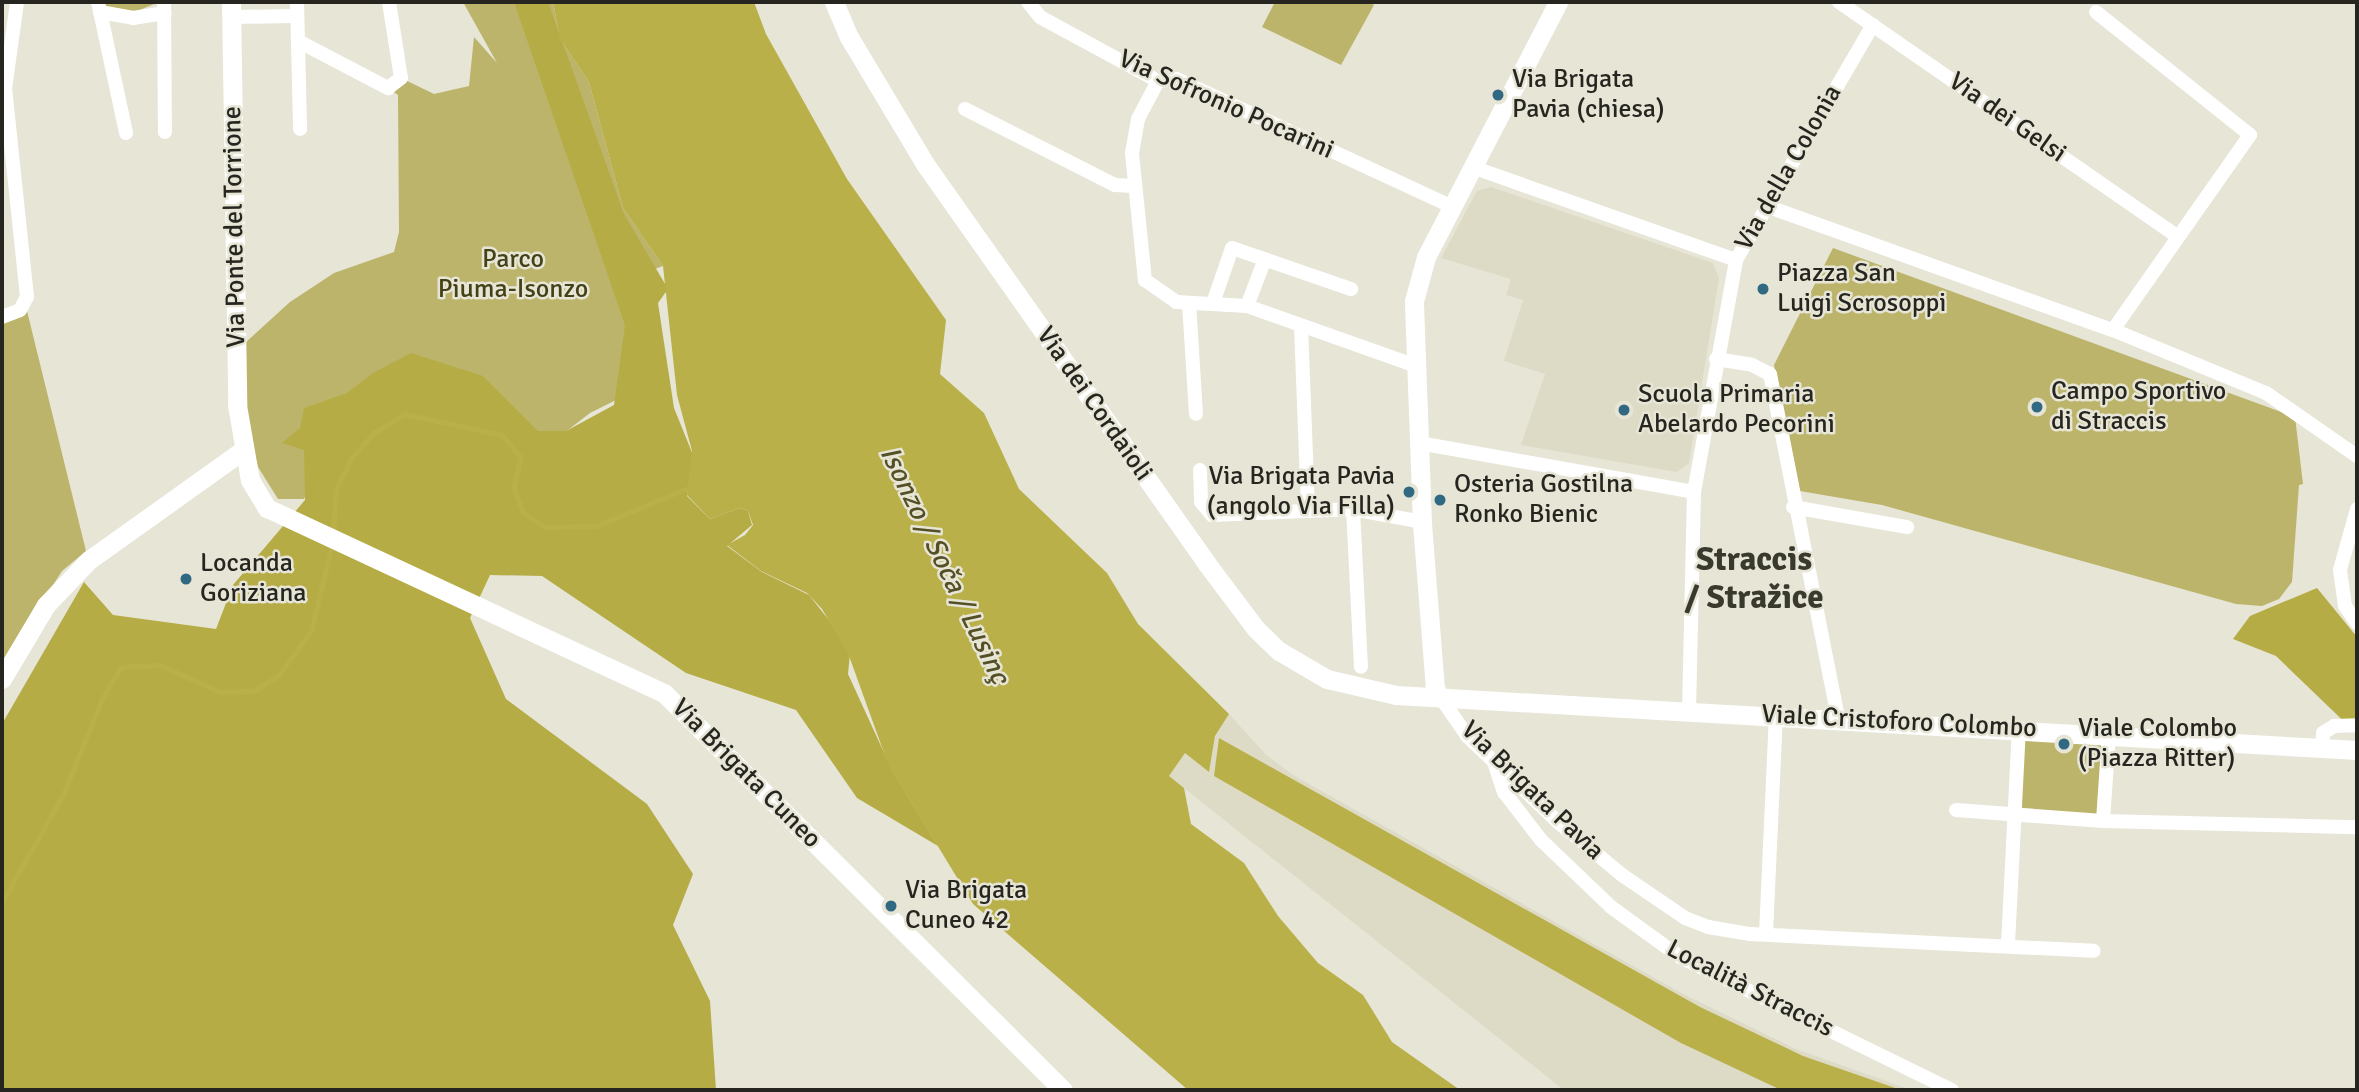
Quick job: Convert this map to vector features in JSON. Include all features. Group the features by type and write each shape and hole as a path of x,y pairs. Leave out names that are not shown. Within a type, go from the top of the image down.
{"street":[{"path":"2,317 20,310 27,297 5,89 18,2"},
{"path":"298,41 388,88 401,78 389,2"},
{"name":"Via dei Cordaioli","path":"834,2 849,37 925,164 1256,629 1279,651 1327,679 1376,693 1441,698"},
{"name":"Via Sofronio Pocarini","path":"1028,2 1040,17 1158,81 1177,79 1452,207"},
{"name":"Via Brigata Pavia","path":"1558,2 1472,167 1418,280 1412,326 1422,522 1435,689 1468,737 1494,762 1622,875 1685,918 1730,932 2008,944 2094,951"},
{"name":"Via dei Gelsi","path":"1839,2 2176,235"},
{"path":"99,7 133,18 164,8 165,132"},
{"path":"99,7 126,133"},
{"path":"231,9 297,9 300,129"},
{"name":"Via Ponte del Torrione","path":"231,9 242,452"},
{"path":"2095,12 2250,135 2176,235 2113,330"},
{"name":"Via della Colonia","path":"1689,711 1694,492 1736,260 1873,25"},
{"path":"1158,81 1134,134 1134,186 1145,280 1167,298 1189,303 1247,306 1414,365"},
{"path":"965,108 1115,185 1134,186"},
{"path":"1472,167 1736,260"},
{"path":"1766,205 2113,330 2266,393 2357,456"},
{"path":"1213,303 1231,248 1350,289"},
{"path":"1247,306 1265,259"},
{"path":"1189,303 1196,414"},
{"path":"1301,326 1308,509"},
{"path":"1716,359 1752,365 1770,374 1793,508 1839,721"},
{"path":"1419,443 1694,492"},
{"path":"2,679 46,605 89,560 242,452"},
{"name":"Via Brigata Cuneo","path":"242,452 250,480 267,508 664,693 1063,1090"},
{"path":"1200,470 1201,502 1212,515 1353,509 1422,522"},
{"path":"1793,508 1907,527"},
{"path":"1353,509 1361,667"},
{"path":"2357,509 2340,570 2345,606 2357,623"},
{"name":"Viale Cristoforo Colombo","path":"1441,698 1839,721 2109,733 2357,750"},
{"path":"1766,934 1776,716"},
{"path":"2322,748 2323,733 2334,726 2357,725"},
{"path":"2008,944 2018,729"},
{"path":"2103,821 2109,733"},
{"name":"Località Straccis","path":"1494,762 1504,792 1541,840 1611,907 1680,957 1952,1090"},
{"path":"1956,810 2103,821 2357,827"}],"shaded area":[{"path":"514,2 548,2 624,214 668,289 658,303 674,408 693,455 687,496 710,519 740,508 748,511 752,525 727,546 762,572 809,595 828,619 850,654 848,674 892,770 938,846 857,798 796,710 686,673 542,576 490,575 470,618 506,699 647,804 693,874 673,925 710,1001 716,1090 2,1090 2,724 84,582 113,615 216,629 233,585 305,500 304,450 282,443 300,428 304,408 347,393 373,373 411,353 483,376 538,431 566,431 614,405 625,325"},
{"path":"1491,187 1713,263 1719,278 1689,463 1677,472 1521,445 1545,374 1504,361 1523,300 1506,295 1511,279 1441,258 1477,191"},
{"path":"2317,588 2357,637 2357,734 2276,656 2233,639 2250,616"},
{"path":"1229,714 1266,755 1293,775 1683,994 1796,1049 1911,1090 1564,1090 1169,776 1185,752 1209,771 1215,736"}],"green space":[{"path":"102,2 159,2 135,12 102,6"},
{"name":"Parco Piuma-Isonzo","path":"463,2 553,2 560,39 589,82 623,208 663,266 652,270 616,400 590,413 551,443 324,457 304,499 278,499 258,467 247,423 245,343 290,302 334,273 394,252 399,232 398,95 388,88 401,78 434,94 469,86 474,37 497,63"},
{"path":"1275,2 1369,2 1374,5 1341,65 1262,27"},
{"path":"1833,248 2295,417 2303,484 2299,485 2292,582 2279,599 2262,606 2236,604 1882,505 1794,490 1774,365"},
{"path":"27,311 86,551 62,571 2,664 2,321"},
{"path":"2019,728 2109,733 2103,821 2014,814"}],"water":[{"name":"Isonzo / Soča / Lusinç","path":"553,2 754,2 766,34 847,179 946,320 940,374 984,413 1019,489 1107,573 1138,624 1229,714 1215,736 1209,772 1185,753 1169,776 1184,788 1191,824 1244,863 1278,916 1318,963 1363,995 1392,1042 1460,1090 1188,1090 973,904 888,764 848,653 822,609 807,593 761,571 727,545 745,535 753,525 748,511 740,508 710,519 687,495 692,451 677,395 663,266 623,208 589,82 560,39"},
{"path":"1219,738 1700,1007 1803,1056 1901,1090 1781,1090 1681,1043 1214,776"}],"waterway":[{"path":"333,532 336,489 351,459 374,433 404,414 502,435 521,457 514,487 523,512 545,527 596,526 693,486"},
{"path":"2,902 63,795 102,699 121,667 160,665 221,692 254,691 279,675 311,631 332,544"}],"place":[{"name":"Via Brigata Pavia (chiesa)","path":"1498,95"},
{"name":"Piazza San Luigi Scrosoppi","path":"1763,289"},
{"name":"Campo Sportivo di Straccis","path":"2037,407"},
{"name":"Scuola Primaria Abelardo Pecorini","path":"1624,410"},
{"name":"Via Brigata Pavia (angolo Via Filla)","path":"1409,492"},
{"name":"Osteria Gostilna Ronko Bienic","path":"1440,500"},
{"name":"Locanda Goriziana","path":"186,579"},
{"name":"Viale Colombo (Piazza Ritter)","path":"2064,744"},
{"name":"Via Brigata Cuneo 42","path":"891,906"}],"district":[{"name":"Straccis / Stražice","path":"1754,579"}]}
